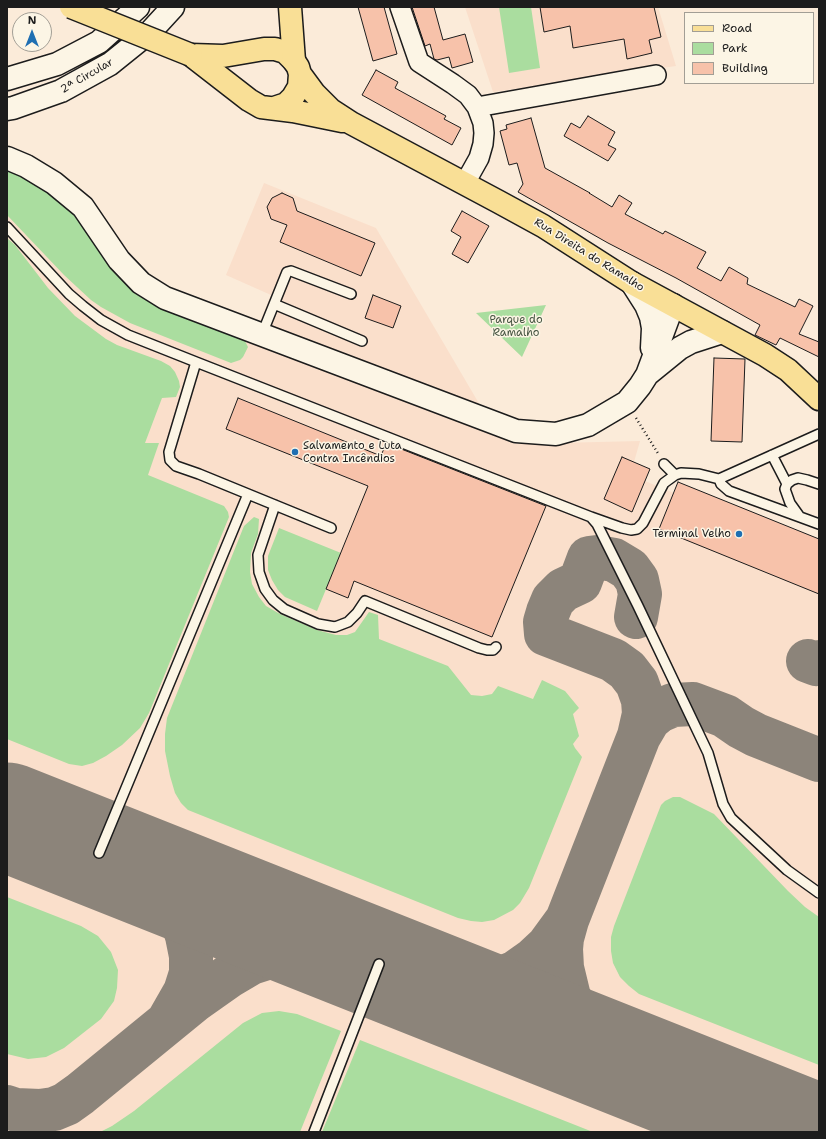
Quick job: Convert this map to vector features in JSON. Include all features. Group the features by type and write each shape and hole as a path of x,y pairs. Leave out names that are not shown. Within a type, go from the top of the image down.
{"main road":[{"path":"71,7 191,55 223,56 264,49 275,49 285,52 297,67"},
{"path":"274,108 286,104 293,97 299,87 290,7"},
{"name":"Rua Direita do Ramalho","path":"191,55 249,100 261,107 313,114 351,122"},
{"name":"Rua Direita do Ramalho","path":"297,67 314,93 331,110 542,226 632,283 765,355 788,370 819,399"}],"street":[{"path":"7,79 57,64 99,42 138,7"},
{"name":"2ª Circular","path":"7,109 62,91 110,64 150,31 173,7"},
{"path":"400,7 419,62 423,66 454,84 468,95 477,107 483,123 483,144 479,158 465,183"},
{"path":"477,107 656,75"},
{"path":"7,158 26,166 54,183 84,207 119,260 141,283 165,298 516,431 556,434 588,425 627,402 647,375 673,305"},
{"path":"632,283 646,305 653,323 652,343 647,375"},
{"path":"647,375 680,348 691,342 722,332"}],"lane":[{"path":"7,227 69,294 101,320 128,335 622,528 631,530 637,529 643,523 664,482 675,475 682,473 699,474 719,479 819,434"},
{"path":"262,334 287,272 291,271 351,294"},
{"path":"274,304 362,341"},
{"path":"196,362 169,452 170,460 176,466 331,528"},
{"path":"772,455 787,484"},
{"path":"664,464 675,475"},
{"path":"800,517 786,495 785,489 787,484 798,478 819,484"},
{"path":"719,479 721,484 729,491 819,524"},
{"path":"99,853 248,494"},
{"path":"275,505 258,555 259,572 265,589 273,600 284,609 318,624 335,627 348,622 357,614 365,600 479,648 493,650 496,647"},
{"path":"591,517 638,606 708,753 723,804 731,818 787,870 819,893"},
{"path":"314,1132 379,964"}],"path":[{"path":"627,402 664,464"}],"shaded area":[{"path":"465,7 658,7 676,66 493,92"},
{"path":"7,182 170,312 516,444 640,441 634,462 650,469 645,481 674,493 678,482 819,539 819,1132 7,1132"},
{"path":"264,183 376,228 484,412 259,324 271,295 226,275"}],"green space":[{"path":"499,7 531,7 540,68 509,73"},
{"path":"7,169 50,191 73,211 108,263 244,339 248,347 243,357 240,360 231,363 130,323 91,300 64,275 7,215"},
{"path":"7,238 15,245 48,288 75,316 106,339 117,345 161,361 170,366 175,372 180,387 176,397 162,398 145,443 159,443 148,475 224,506 229,517 149,713 140,728 122,745 93,763 82,766 69,764 7,739"},
{"name":"Parque do Ramalho","path":"546,305 522,357 476,313"},
{"path":"254,517 259,519 258,534 251,553 250,572 252,584 266,606 280,614 317,630 336,635 347,635 355,632 369,612 378,615 379,639 448,666 471,695 482,696 492,694 498,686 533,699 542,680 565,691 579,708 573,714 579,736 573,744 582,757 529,888 520,903 513,910 494,920 482,922 458,918 188,810 181,803 175,793 165,751 167,718 244,526"},
{"path":"279,528 341,553 317,611 285,597 278,590 272,580 268,570 268,556"},
{"path":"673,797 680,797 714,814 788,891 805,907 819,917 819,1065 639,994 620,977 613,963 611,951 611,937 614,926 661,805"},
{"path":"7,897 81,926 98,936 111,952 118,970 117,988 114,1001 101,1019 64,1048 46,1057 28,1059 7,1054"},
{"path":"279,1011 297,1014 341,1031 300,1132 100,1132 112,1126 134,1111 243,1023 262,1013"},
{"path":"360,1040 593,1132 322,1132"}],"building":[{"path":"358,7 384,7 397,54 373,61"},
{"path":"412,7 434,7 443,40 465,34 473,62 452,68 449,57 437,60 434,59 430,44 425,46"},
{"path":"540,7 654,7 661,37 649,40 652,53 627,59 624,39 573,48 570,26 544,32"},
{"path":"376,70 398,82 395,88 446,116 444,119 461,128 452,145 362,95"},
{"path":"588,116 615,132 608,145 616,149 608,161 564,136 571,123 580,128"},
{"path":"531,118 545,168 612,207 619,195 632,203 625,214 663,234 665,231 706,252 697,268 721,281 729,267 748,278 747,284 795,307 799,299 813,306 799,334 819,342 819,357 780,338 776,345 755,335 760,325 676,278 608,243 518,192 523,184 517,163 509,165 500,131 507,129 506,125"},
{"path":"282,193 293,198 297,211 375,243 361,276 280,242 287,225 271,219 267,207 272,198"},
{"path":"462,211 489,226 468,263 452,254 461,237 451,231"},
{"path":"373,295 401,306 393,328 365,318"},
{"path":"714,358 745,359 742,442 711,441"},
{"path":"238,398 381,456 386,443 546,506 492,637 354,581 348,598 326,589 368,486 226,429"},
{"path":"622,457 650,469 632,512 604,499"},
{"name":"Terminal Velho","path":"678,482 819,539 819,594 659,529"}],"taxiway":[{"path":"636,617 640,594 637,580 629,569 614,560 597,557 589,558 580,582 563,590 553,600 545,622 546,634 613,660 627,670 637,683 643,700 644,714 639,736 567,920 562,938 561,949 562,968 569,997 585,1025 595,1038 607,1049 649,1072"},
{"path":"808,661 816,664 819,662"},
{"path":"639,736 649,719 659,711 673,705 693,704 725,716 756,735 819,760"},
{"path":"114,859 159,888 170,898 181,917 191,956 191,973 185,992 169,1020"},
{"path":"427,983 458,986 479,985 516,972 533,960 548,946 567,920"},
{"path":"7,1107 16,1110 40,1111 54,1109 66,1104 195,1000 229,976 251,963 276,955 303,952 334,953 367,959"}],"runway":[{"path":"7,817 801,1132"}],"place":[{"name":"Salvamento e Luta Contra Incêndios","path":"295,452"},
{"name":"Terminal Velho","path":"739,534"}]}
